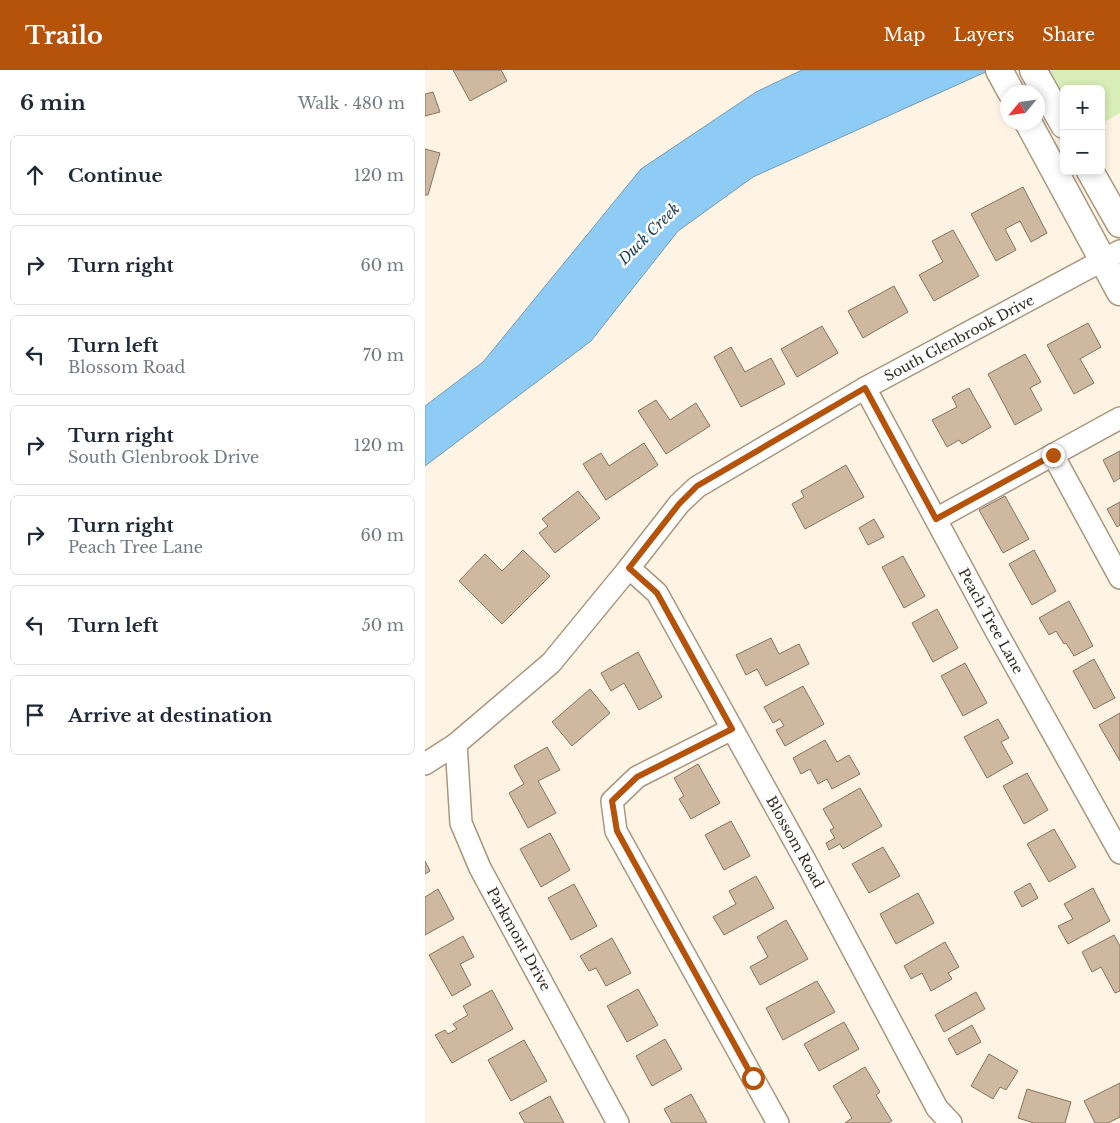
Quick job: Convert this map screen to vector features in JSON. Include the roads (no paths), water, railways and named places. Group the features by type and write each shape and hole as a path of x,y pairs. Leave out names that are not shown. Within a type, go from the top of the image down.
{"main road":[{"path":"999,70 1007,85"},
{"path":"1033,70 1060,118"},
{"path":"1033,130 1111,256 1120,292"},
{"path":"1092,175 1120,224"}],"street":[{"name":"South Glenbrook Drive","path":"425,764 456,744 551,663 679,504 697,486 865,388 1111,256"},
{"name":"Peach Tree Lane","path":"865,388 996,631 1120,853"},
{"path":"936,519 1120,418"},
{"path":"1053,455 1120,578"},
{"name":"Blossom Road","path":"629,568 657,593 811,871 937,1108 951,1123"},
{"path":"732,729 637,777 612,801 617,831 778,1123"},
{"name":"Parkmont Drive","path":"456,744 461,823 480,868 618,1123"}],"water":[{"name":"Duck Creek","path":"802,70 990,70 753,177 678,231 591,341 425,466 425,406 483,362 641,169 756,92"}]}
